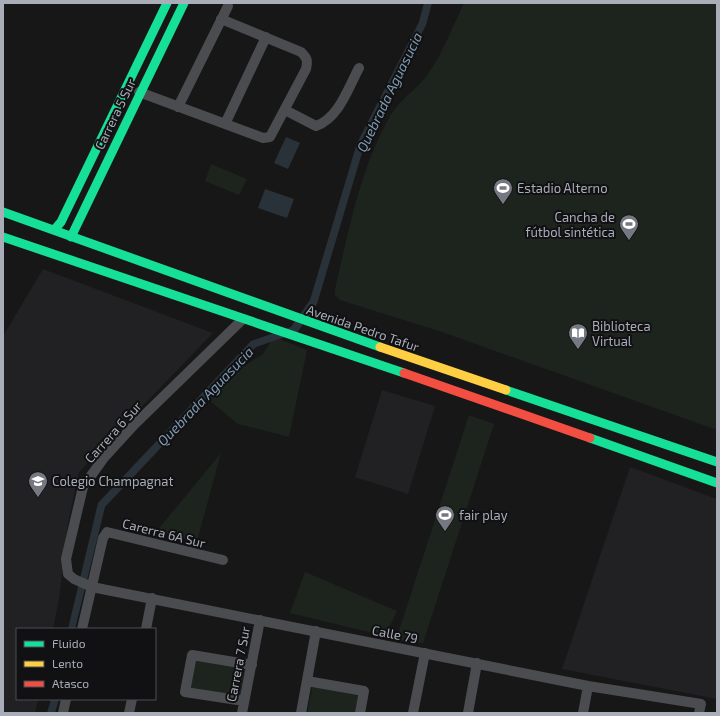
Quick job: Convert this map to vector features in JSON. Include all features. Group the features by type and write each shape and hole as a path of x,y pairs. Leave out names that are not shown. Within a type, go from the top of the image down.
{"main road":[{"name":"Carrera 5 Sur","path":"54,230 61,222 167,3"},
{"name":"Carrera 5 Sur","path":"71,237 139,92 184,3"},
{"name":"Avenida Pedro Tafur","path":"3,212 290,316 717,462"},
{"path":"3,236 717,483"}],"street":[{"path":"178,107 228,6"},
{"path":"139,92 263,138 270,137 306,69 308,61 306,56 301,52 221,19"},
{"path":"225,124 266,38"},
{"path":"285,110 316,126 323,123 340,104 359,68"},
{"name":"Carrera 6 Sur","path":"88,586 74,579 68,574 66,559 83,487 103,459 134,425 243,319"},
{"name":"Carerra 6A Sur","path":"88,586 103,538 107,532 223,560"},
{"path":"82,628 88,586"},
{"name":"Calle 79","path":"88,586 700,708"},
{"path":"146,628 152,598"},
{"name":"Carrera 7 Sur","path":"242,713 260,620"},
{"path":"301,713 316,631"},
{"path":"413,713 425,652"},
{"path":"244,701 185,692 192,655 252,664"},
{"path":"468,713 477,663"},
{"path":"307,681 364,691 360,713"},
{"path":"583,713 588,686"},
{"path":"63,713 66,700"},
{"path":"129,713 132,700"}],"shaded area":[{"path":"464,3 717,3 717,430 442,332 340,300 335,295 335,289 356,200 380,136 394,110 421,83 430,71 444,46"},
{"path":"211,164 247,179 239,195 205,181"},
{"name":"Colegio Champagnat","path":"43,269 213,333 79,472 68,523 59,599 53,628 16,628 16,700 38,700 35,713 3,713 3,336"},
{"path":"274,337 307,350 289,437 238,424 209,400 229,375 262,355"},
{"path":"382,390 435,406 408,494 355,477"},
{"name":"fair play","path":"469,415 494,424 423,643 396,640"},
{"path":"221,453 197,541 156,532"},
{"path":"630,467 717,499 717,699 562,669"},
{"path":"305,572 397,611 385,636 290,613"},
{"path":"193,656 247,665 242,696 187,690"},
{"path":"313,684 362,692 358,713 307,713"}],"water":[{"name":"Quebrada Aguasucia","path":"424,3 432,3 426,25 364,146 317,304 297,333 256,347 105,507 75,628 68,628 98,503 251,341 291,327 310,300 357,143 419,22"},
{"path":"286,137 300,143 288,169 274,163"},
{"path":"265,189 294,199 287,218 258,208"},
{"path":"51,700 59,700 55,713 47,713"}],"traffic: fast":[{"path":"54,230 61,222 167,3"},
{"path":"71,237 184,3"},
{"path":"3,212 380,347"},
{"path":"3,237 404,373"},
{"path":"506,390 717,462"},
{"path":"590,438 717,483"}],"traffic: slow":[{"path":"380,347 506,390"}],"traffic: jam":[{"path":"404,373 590,438"}],"place":[{"name":"Estadio Alterno","path":"503,205"},
{"name":"Cancha de fútbol sintética","path":"629,241"},
{"name":"Biblioteca Virtual","path":"578,350"},
{"name":"Colegio Champagnat","path":"38,498"},
{"name":"fair play","path":"445,532"}]}
